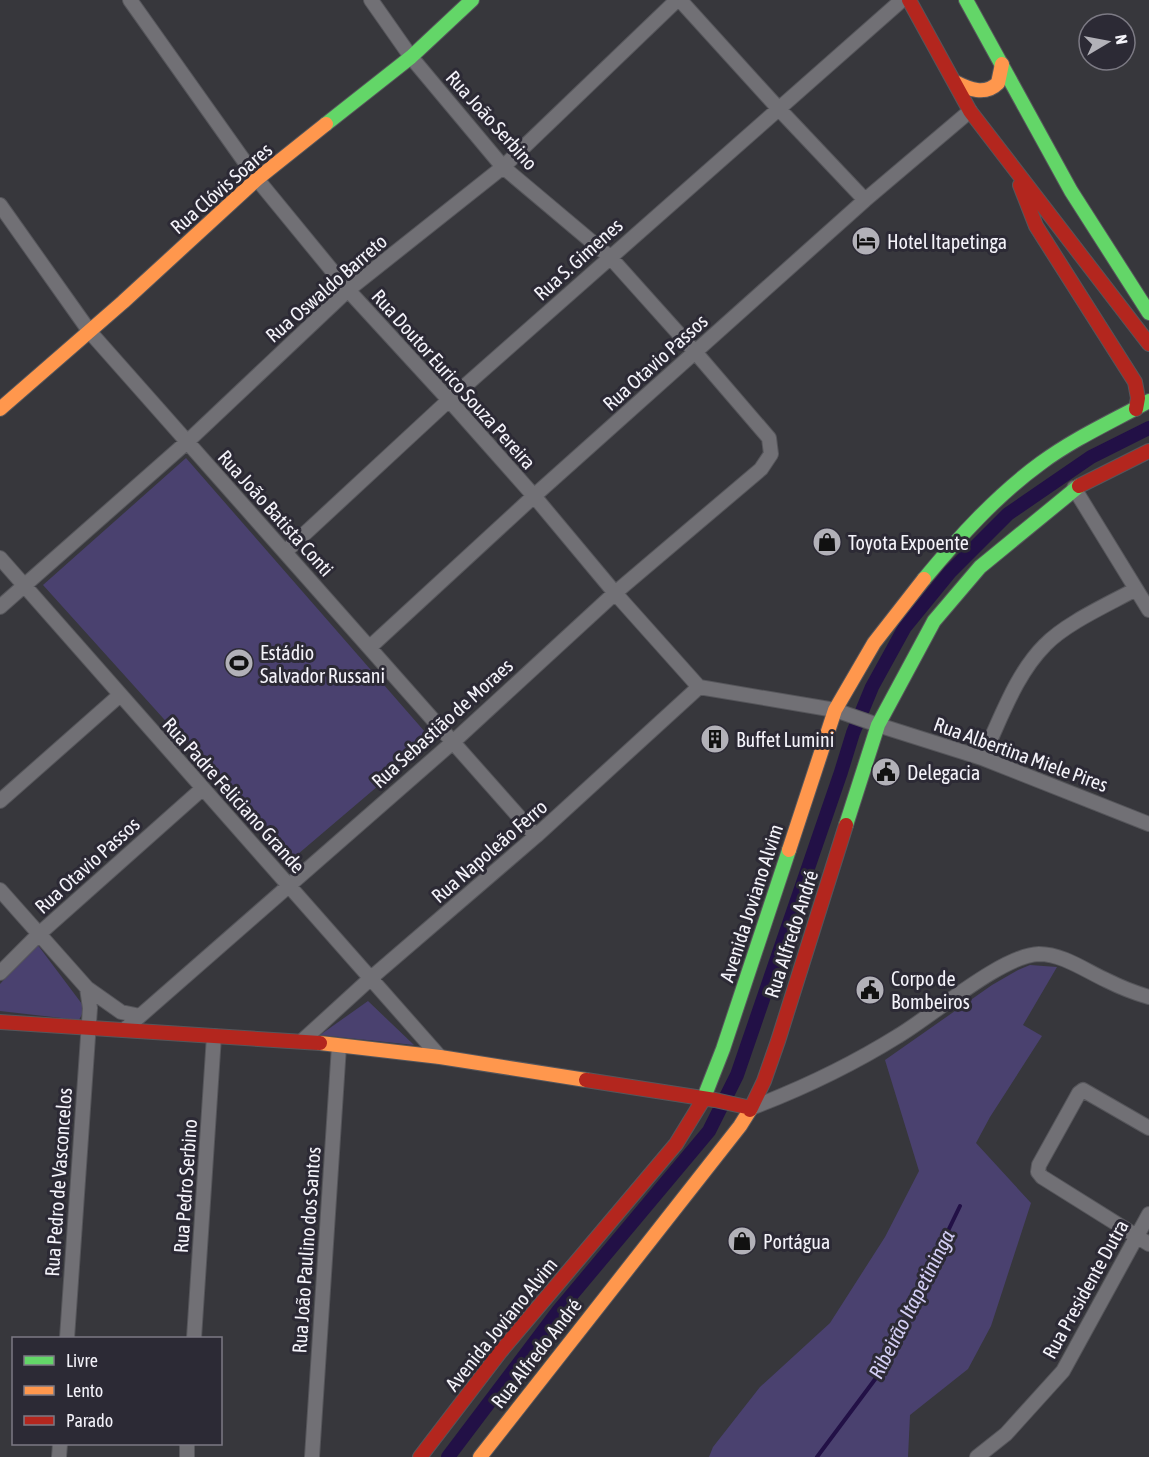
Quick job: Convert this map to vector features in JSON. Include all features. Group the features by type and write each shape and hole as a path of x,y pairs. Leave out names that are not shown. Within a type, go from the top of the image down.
{"main road":[{"name":"Rua Clóvis Soares","path":"0,409 90,332 257,179 411,57 472,0"},
{"path":"909,0 970,111 1149,344"},
{"path":"966,0 1089,221 1149,313"},
{"path":"955,82 976,92 992,89 1002,75 1002,64"},
{"path":"1012,166 1035,226 1135,382 1138,398 1136,409"},
{"name":"Avenida Joviano Alvim","path":"420,1457 501,1351 676,1144 687,1125 709,1100 713,1073 842,712 850,678 886,625 944,556 1012,484 1044,460 1149,401"},
{"name":"Rua Alfredo André","path":"480,1457 707,1170 764,1081 874,724 934,621 980,567 1074,488 1149,451"},
{"path":"0,1022 302,1041 440,1057 746,1107"},
{"path":"678,1095 703,1084 713,1073"},
{"path":"678,1095 687,1112 687,1125"}],"street":[{"name":"Rua Doutor Eurico Souza Pereira","path":"130,0 257,179 348,290 534,496 615,593 699,687"},
{"name":"Rua João Serbino","path":"371,0 411,57 503,167 610,257 696,352 769,438"},
{"path":"678,0 865,200"},
{"name":"Rua Oswaldo Barreto","path":"0,607 187,442 348,290 503,167 678,0"},
{"name":"Rua S. Gimenes","path":"285,552 449,400 902,0"},
{"name":"Rua Otavio Passos","path":"370,647 534,496 865,200 970,111"},
{"name":"Rua João Batista Conti","path":"0,205 90,332 536,836"},
{"name":"Rua Sebastião de Moraes","path":"124,1030 453,742 615,593 761,469 771,454 769,438"},
{"path":"1074,488 1149,610"},
{"name":"Rua Padre Feliciano Grande","path":"0,558 440,1057"},
{"path":"982,758 1026,667 1047,643 1069,627 1136,589"},
{"name":"Rua Albertina Miele Pires","path":"699,687 842,712 982,758 1149,824"},
{"name":"Rua Napoleão Ferro","path":"302,1041 371,978 536,836 699,687"},
{"path":"0,801 120,694"},
{"name":"Rua Otavio Passos","path":"0,974 39,934 202,789"},
{"path":"0,890 87,988 121,1012 140,1016"},
{"path":"746,1107 795,1091 898,1036 971,986 1020,957 1039,954 1053,956 1083,967 1107,981 1149,996"},
{"name":"Rua Pedro de Vasconcelos","path":"67,1337 90,1008 87,988"},
{"name":"Rua Pedro Serbino","path":"194,1337 214,1036"},
{"name":"Rua João Paulino dos Santos","path":"312,1457 339,1046"},
{"path":"1149,1128 1083,1090 1079,1093 1039,1165 1038,1172 1042,1177 1149,1244"},
{"name":"Rua Presidente Dutra","path":"977,1457 1006,1434 1064,1371 1149,1214"}],"shaded area":[{"name":"Estádio Salvador Russani","path":"186,458 432,740 291,860 43,585"},
{"path":"37,944 85,1008 79,1020 0,1011 0,984"},
{"path":"1030,965 1057,967 1023,1025 1042,1036 976,1143 1031,1203 991,1326 968,1369 910,1415 908,1457 709,1457 713,1447 760,1387 830,1323 885,1237 919,1171 885,1060 992,985"},
{"path":"368,1001 414,1045 320,1035"}],"waterway":[{"path":"448,1457 559,1310 709,1131 737,1075 853,733 872,687 905,627 950,572 1008,514 1091,457 1149,428"},
{"name":"Ribeirão Itapetininga","path":"817,1457 879,1374 960,1206"}],"traffic: fast":[{"path":"326,124 411,57 472,0"},
{"path":"966,0 1071,191 1149,313"},
{"path":"924,579 979,517 1025,475 1067,446 1149,401"},
{"path":"846,825 878,725 934,621 980,567 1079,486"},
{"path":"703,1100 723,1049 789,850"}],"traffic: slow":[{"path":"955,82 971,89 988,89 998,83 1002,64"},
{"path":"0,409 123,302 257,179 326,124"},
{"path":"789,850 835,710 874,643 924,579"},
{"path":"320,1043 440,1057 586,1080"},
{"path":"480,1457 740,1126 750,1110"}],"traffic: jam":[{"path":"909,0 970,111 1149,344"},
{"path":"1020,185 1036,226 1135,382 1138,398 1136,409"},
{"path":"1079,486 1149,451"},
{"path":"750,1110 764,1081 778,1041 846,825"},
{"path":"0,1022 320,1043"},
{"path":"586,1080 715,1100 751,1108"},
{"path":"420,1457 501,1351 676,1144 703,1100"}],"place":[{"name":"Hotel Itapetinga","path":"866,241"},
{"name":"Toyota Expoente","path":"827,542"},
{"name":"Estádio Salvador Russani","path":"239,663"},
{"name":"Buffet Lumini","path":"715,739"},
{"name":"Delegacia","path":"886,772"},
{"name":"Corpo de Bombeiros","path":"870,990"},
{"name":"Portágua","path":"742,1241"}]}
